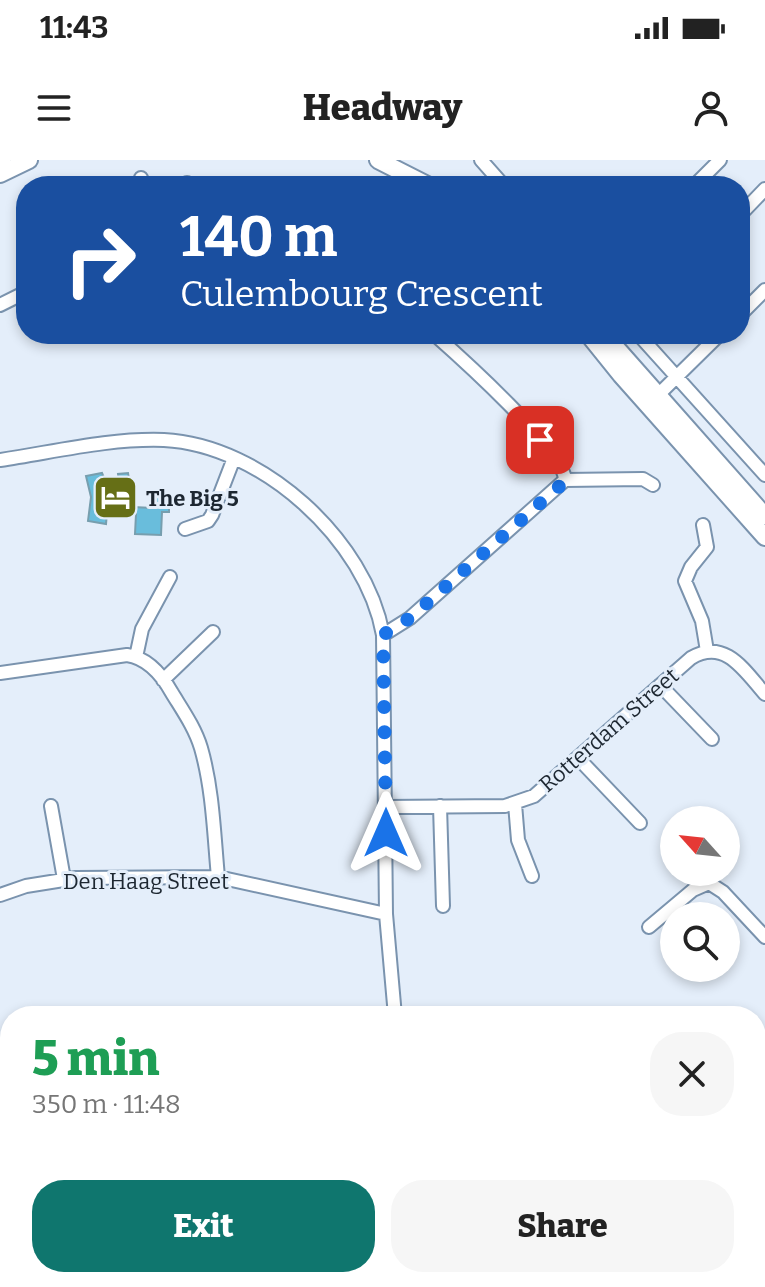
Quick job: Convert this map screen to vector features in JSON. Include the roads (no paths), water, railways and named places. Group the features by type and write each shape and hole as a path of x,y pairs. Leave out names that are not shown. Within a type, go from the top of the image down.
{"main road":[{"path":"0,174 29,160"},
{"path":"378,160 409,176"},
{"path":"598,344 765,516"},
{"path":"611,344 765,537"}],"street":[{"path":"481,160 495,176"},
{"path":"704,176 720,160"},
{"path":"750,205 765,189"},
{"path":"750,305 765,290"},
{"path":"445,344 486,381 558,460 565,480"},
{"path":"647,344 765,475"},
{"path":"653,400 710,344"},
{"path":"0,460 94,445 164,440 218,450 264,474 334,534 352,556 370,589 383,635 386,914 394,1006"},
{"path":"185,529 208,521 234,458"},
{"path":"383,635 410,618 565,480 643,479 653,485"},
{"path":"703,525 707,547 691,567 685,581 702,621 707,651 728,654 765,694"},
{"path":"136,657 142,629 170,577"},
{"path":"163,680 213,632"},
{"name":"Rotterdam Street","path":"385,807 515,804 534,796 691,658 707,651"},
{"path":"0,673 112,656 136,657 147,662 163,680 201,747 210,789 218,877"},
{"path":"660,685 712,739"},
{"path":"578,758 640,823"},
{"path":"515,804 518,840 532,876"},
{"path":"51,806 64,879"},
{"path":"440,806 443,906"},
{"name":"Den Haag Street","path":"0,895 26,886 64,879 218,877 386,914"},
{"path":"649,927 693,890 709,883 723,892 765,937"}],"place":[{"name":"The Big 5","path":"115,498"}]}
